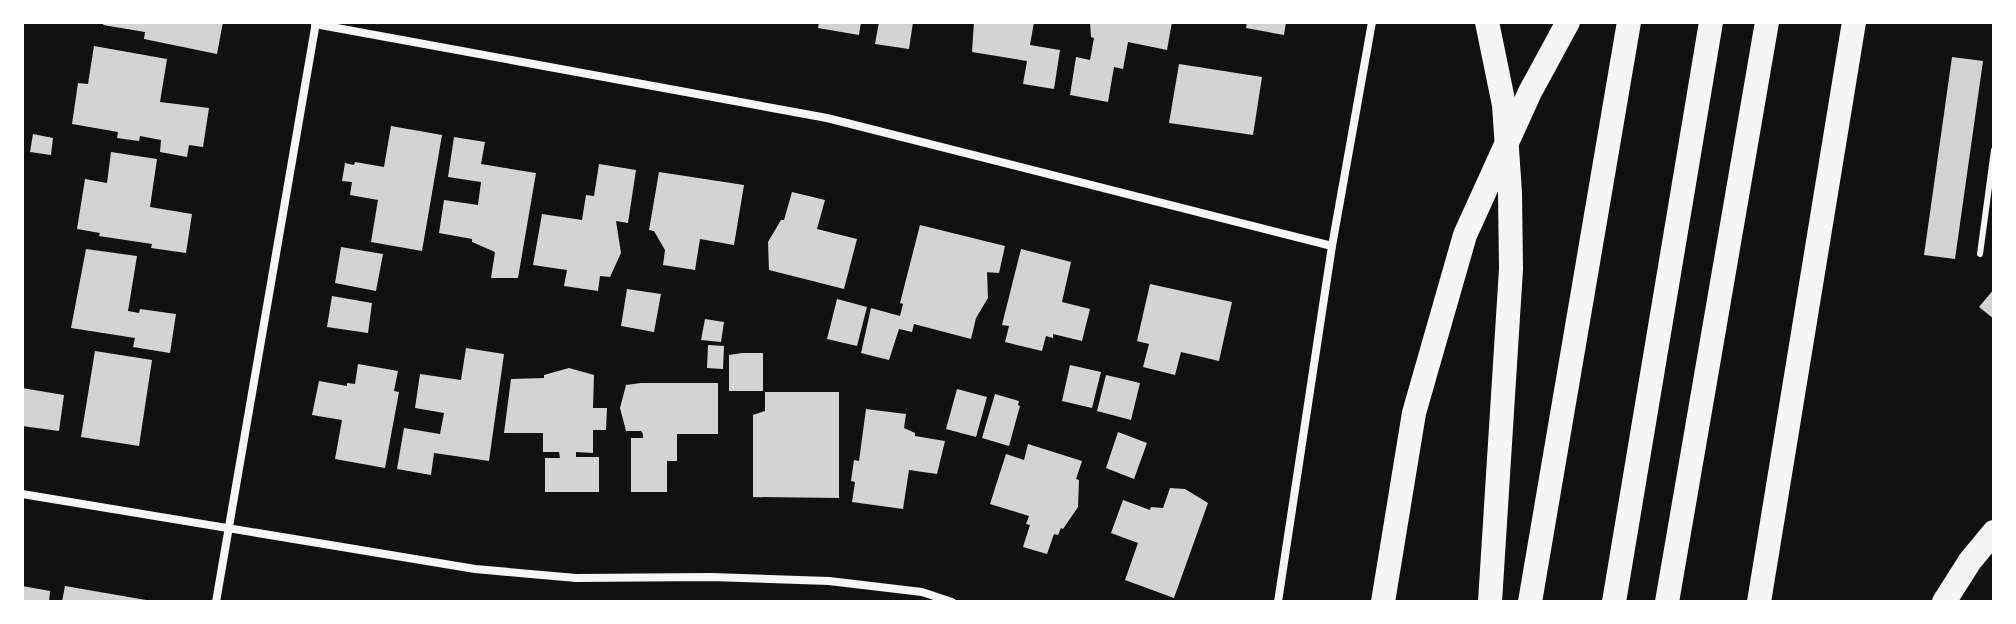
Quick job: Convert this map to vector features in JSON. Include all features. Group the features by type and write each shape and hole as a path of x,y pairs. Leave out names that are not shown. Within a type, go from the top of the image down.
{"highway":[{"path":"1487,22 1504,105 1511,254 1490,602"},
{"path":"1383,602 1414,413 1465,235 1530,92 1568,22"},
{"path":"1530,602 1629,22"},
{"path":"1614,602 1711,22"},
{"path":"1667,602 1767,22"},
{"path":"1759,602 1854,22"},
{"path":"1944,602 1970,561 1994,532"}],"street":[{"path":"1278,602 1332,246 1372,22"},
{"path":"216,602 316,23 827,118 1332,246"},
{"path":"22,494 475,569 576,578 711,577 829,581 922,592 952,602"}],"lane":[{"path":"1980,254 1994,150"}],"building":[{"path":"104,22 223,22 217,54 144,39 145,32 103,25"},
{"path":"819,22 861,22 859,35 818,28"},
{"path":"879,22 913,22 909,49 875,44"},
{"path":"974,22 1034,22 1030,45 1060,50 1054,89 1023,84 1027,61 972,52"},
{"path":"1090,22 1172,22 1167,50 1128,42 1123,69 1114,67 1108,102 1070,95 1076,57 1090,60 1094,38 1091,37"},
{"path":"1247,22 1286,22 1284,35 1246,28"},
{"path":"94,46 167,59 160,102 209,108 203,147 189,145 187,157 160,152 161,140 140,136 139,141 117,138 118,132 72,124 78,83 88,84"},
{"path":"1952,57 1983,61 1955,259 1924,255"},
{"path":"1179,64 1262,77 1253,135 1169,123"},
{"path":"391,126 442,135 422,251 371,242 378,200 350,195 352,182 342,181 345,163 384,167"},
{"path":"33,134 53,138 51,155 30,152"},
{"path":"454,137 485,142 481,164 536,173 518,278 491,278 495,252 472,242 472,239 439,233 444,200 478,205 481,182 448,177"},
{"path":"111,152 157,159 150,207 192,214 186,253 151,248 152,244 99,236 100,233 77,229 85,179 107,183"},
{"path":"599,164 636,170 628,223 616,221 621,253 610,277 600,276 598,291 564,286 567,270 533,265 542,214 582,220 586,195 594,196"},
{"path":"659,172 744,185 734,245 700,239 695,270 663,265 665,250 654,231 649,230"},
{"path":"792,192 825,200 817,229 857,239 844,289 769,270 768,242 781,220 784,220"},
{"path":"920,225 1005,246 999,273 987,272 988,298 976,318 971,339 914,324 912,332 899,329 889,360 861,353 871,308 900,316 903,304 900,303"},
{"path":"341,247 383,254 376,291 335,283"},
{"path":"86,249 137,256 128,311 139,313 140,309 176,314 170,353 133,347 135,338 71,328"},
{"path":"1021,249 1071,262 1062,302 1090,309 1082,341 1053,334 1053,338 1046,336 1042,351 1005,342 1009,326 1002,325"},
{"path":"1150,284 1232,302 1219,361 1181,352 1175,375 1143,367 1149,344 1137,341"},
{"path":"627,289 661,294 654,332 621,326"},
{"path":"1994,289 1994,319 1979,307"},
{"path":"332,296 372,303 368,333 327,327"},
{"path":"837,299 867,307 857,346 827,339"},
{"path":"705,319 724,322 721,342 701,340"},
{"path":"708,345 724,346 723,369 707,368"},
{"path":"466,348 504,354 489,461 434,453 431,475 397,469 404,428 440,434 444,413 415,408 420,374 461,380"},
{"path":"95,351 152,360 139,446 81,437"},
{"path":"763,353 763,391 729,391 729,355"},
{"path":"358,364 398,371 394,391 399,392 385,468 335,459 342,420 312,415 319,381 347,386 347,383 355,384"},
{"path":"1070,365 1101,372 1092,408 1062,401"},
{"path":"569,368 594,375 593,408 607,408 606,430 593,430 593,453 576,452 576,457 599,457 599,492 545,492 545,458 560,458 559,452 543,452 543,433 504,433 511,379 544,378 544,375"},
{"path":"1106,375 1140,383 1131,420 1097,411"},
{"path":"718,383 718,434 677,434 677,461 667,461 667,492 631,492 631,438 643,438 643,434 641,431 626,431 620,408 626,385"},
{"path":"22,388 64,395 59,431 22,426"},
{"path":"957,389 987,397 976,437 946,429"},
{"path":"765,392 839,392 839,498 753,497 753,415 765,411"},
{"path":"995,394 1019,401 1009,446 982,438"},
{"path":"866,409 906,414 904,428 915,433 915,436 945,441 937,474 909,470 903,509 852,502 854,460 859,461"},
{"path":"1118,432 1147,443 1134,479 1106,468"},
{"path":"1028,444 1082,461 1076,479 1079,480 1078,507 1058,535 1054,534 1047,554 1023,547 1030,525 1026,524 1029,516 990,504 1006,454 1024,460"},
{"path":"1170,488 1185,489 1208,503 1174,598 1125,580 1138,543 1111,533 1123,500 1150,510 1151,507 1163,508"},
{"path":"22,586 50,591 49,602 22,602"},
{"path":"65,586 146,600 146,602 62,602"}]}
